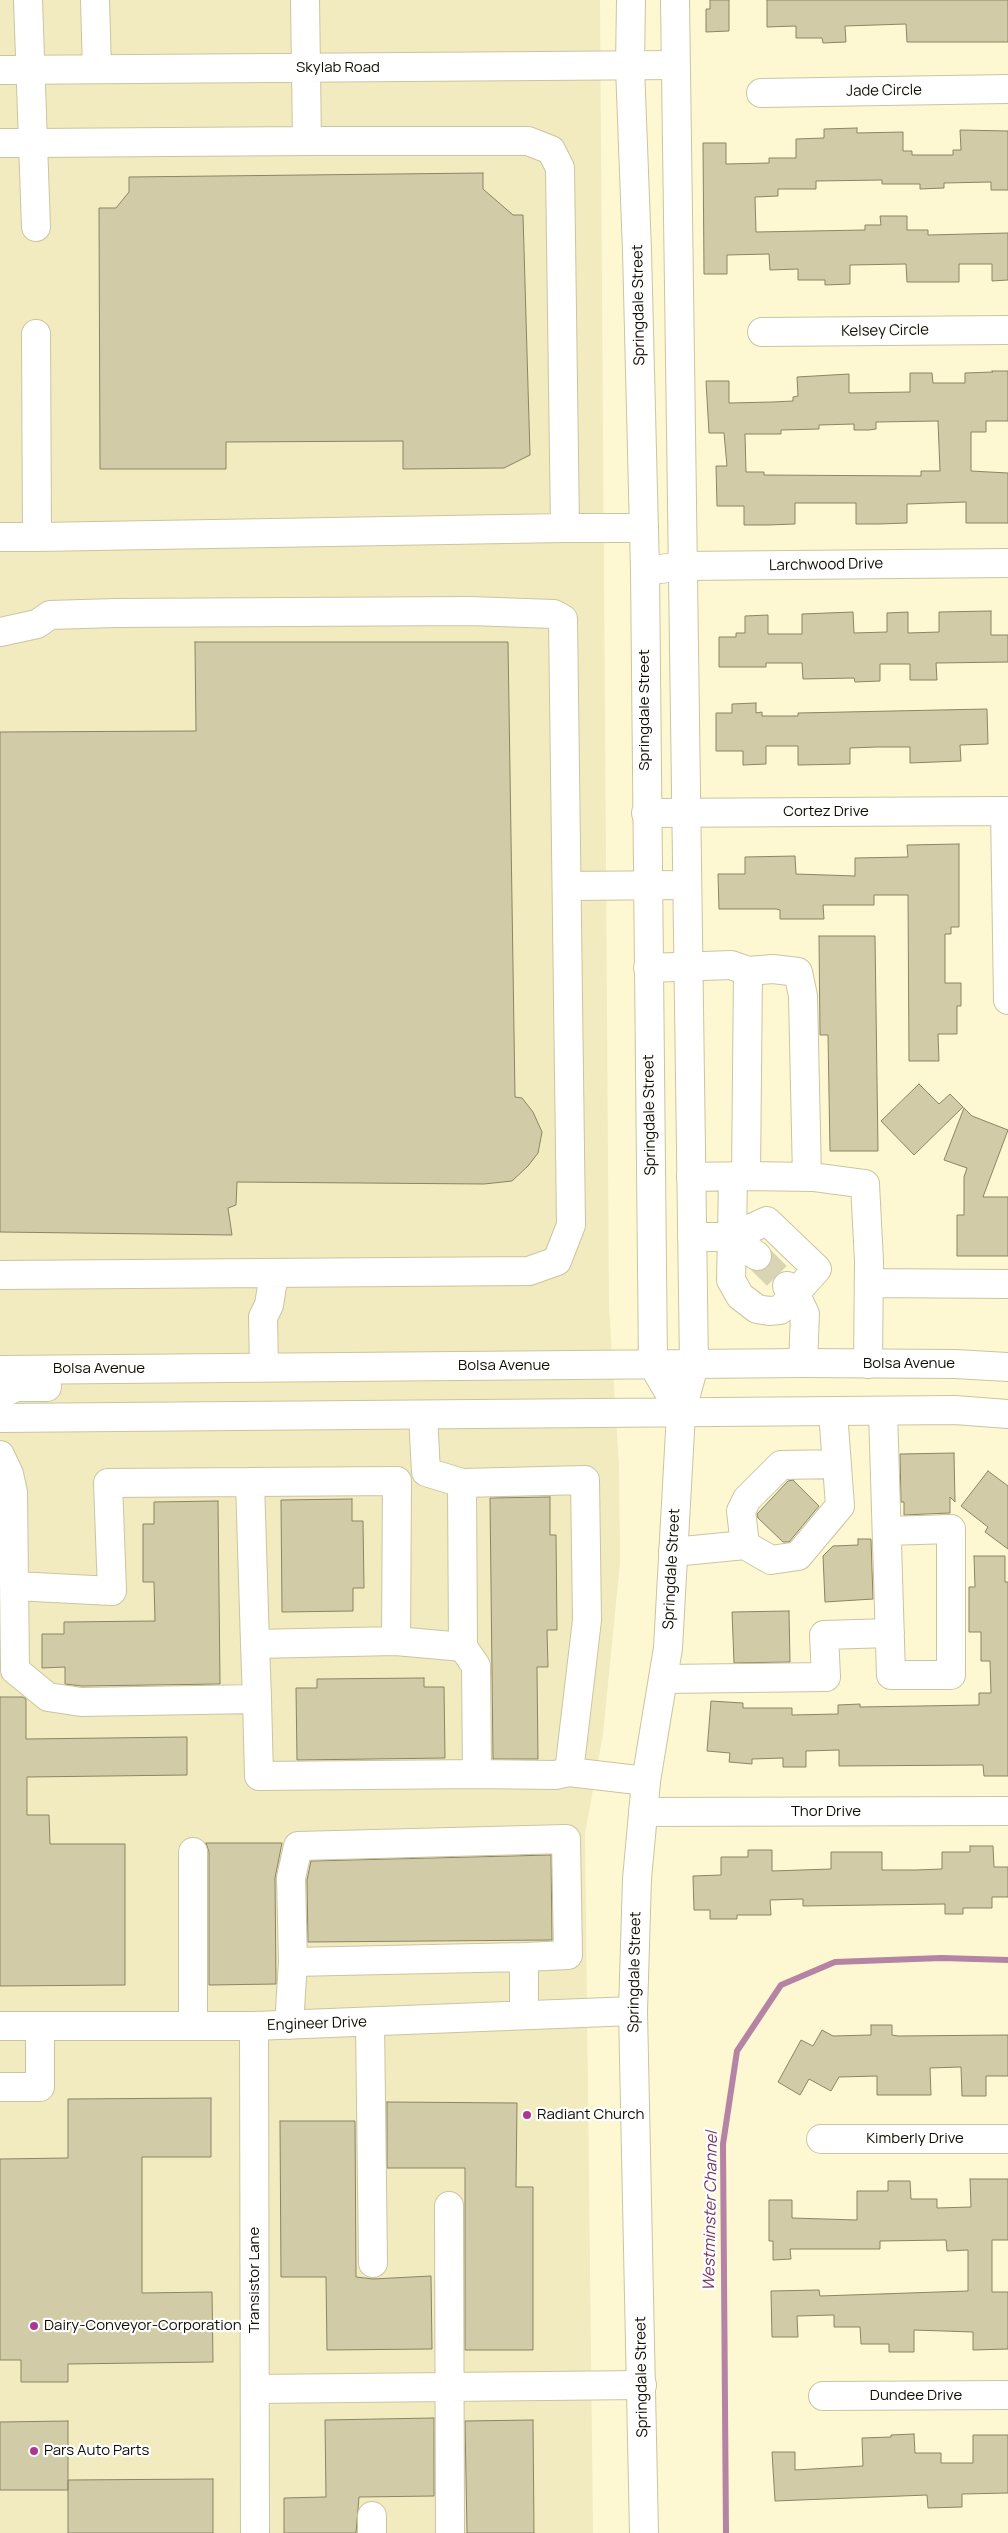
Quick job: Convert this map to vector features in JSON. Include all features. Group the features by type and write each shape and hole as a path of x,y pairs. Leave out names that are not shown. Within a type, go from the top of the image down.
{"main road":[{"path":"28,0 36,227"},
{"path":"95,0 97,69"},
{"path":"305,0 307,141"},
{"name":"Springdale Street","path":"631,0 630,67 645,571 653,1365 681,1413"},
{"name":"Springdale Street","path":"644,2533 633,2011 637,1879 646,1781 664,1679 681,1413 694,1365 675,0"},
{"name":"Skylab Road","path":"0,70 630,67 675,65"},
{"name":"Jade Circle","path":"761,93 1008,89"},
{"path":"0,143 528,141 551,150 560,168 565,528"},
{"name":"Kelsey Circle","path":"762,332 1008,330"},
{"path":"36,334 37,537"},
{"path":"0,537 644,528"},
{"name":"Larchwood Drive","path":"645,571 683,566 1008,563"},
{"path":"0,632 37,624 50,615 68,614 470,611 554,614 563,620 571,1225 557,1261 530,1271 0,1275"},
{"name":"Cortez Drive","path":"646,812 1005,811 1008,1000"},
{"path":"567,886 686,885"},
{"path":"648,968 732,964 748,971 772,969 798,972 803,996 807,1177"},
{"path":"692,1237 732,1237 767,1221 817,1269 791,1289 780,1310 757,1309 740,1296 731,1280 732,1237 739,1176 748,971"},
{"path":"691,1177 807,1177 865,1184 869,1283 868,1364"},
{"path":"732,1237 756,1256"},
{"path":"263,1274 269,1304 263,1317 264,1367"},
{"path":"869,1283 1008,1284"},
{"path":"791,1289 805,1314 803,1363"},
{"name":"Bolsa Avenue","path":"0,1370 803,1363 955,1364 1008,1367"},
{"path":"0,1394 17,1387 141,1388 158,1383 172,1369"},
{"path":"0,1418 955,1410 1008,1414"},
{"path":"673,1552 745,1545 771,1560 798,1556 840,1506 833,1412"},
{"path":"884,1412 887,1531 891,1675 951,1675 951,1529 887,1531"},
{"path":"423,1415 426,1472"},
{"path":"0,1456 9,1474 12,1492 15,1586 7,1670 48,1697 81,1702 257,1699"},
{"path":"745,1545 741,1511 747,1499 781,1465 837,1464"},
{"path":"15,1586 112,1591 108,1484 398,1481 426,1472 462,1483 585,1480 587,1620 569,1772"},
{"path":"396,1641 398,1481"},
{"path":"250,1482 259,1776 554,1775 569,1772 646,1781"},
{"path":"462,1483 463,1647 476,1666 477,1774"},
{"path":"664,1679 826,1677 824,1635 890,1633"},
{"path":"255,1644 396,1641 463,1647"},
{"name":"Thor Drive","path":"643,1812 1008,1811"},
{"path":"289,2025 293,1962 291,1878 298,1846 566,1839 568,1955 293,1962"},
{"path":"193,1852 194,2026"},
{"path":"524,1957 524,2016"},
{"name":"Engineer Drive","path":"0,2026 254,2026 633,2011"},
{"path":"370,2022 373,2263"},
{"path":"0,2087 40,2087 40,2026"},
{"name":"Transistor Lane","path":"254,2026 256,2533"},
{"name":"Kimberly Drive","path":"821,2139 1008,2139"},
{"path":"449,2206 450,2533"},
{"path":"255,2389 642,2385"},
{"name":"Dundee Drive","path":"823,2396 1008,2395"}],"shaded area":[{"path":"0,0 600,0 609,1306 619,1467 620,1563 603,1734 585,1834 593,2533 0,2533"}],"building":[{"path":"710,0 729,0 729,31 706,32 706,9 710,9"},
{"path":"767,0 1008,0 1008,42 907,42 906,24 845,26 846,42 823,43 822,38 796,38 796,26 767,27"},
{"path":"857,128 857,133 903,132 903,151 912,151 912,155 953,155 953,150 961,150 960,130 1008,131 1008,190 991,190 991,182 944,183 944,188 920,189 920,184 882,184 882,180 816,181 816,189 778,189 778,196 755,197 756,232 865,230 865,225 881,225 880,216 907,216 907,230 928,230 928,235 1008,233 1008,280 992,281 992,264 959,264 959,282 907,282 906,264 850,265 850,284 825,285 825,280 798,280 798,269 770,270 769,254 727,255 727,274 704,274 703,143 726,143 726,164 769,163 769,158 796,158 796,139 824,138 824,129"},
{"path":"483,173 483,189 513,215 523,215 530,455 504,468 403,469 403,441 226,442 226,469 100,469 99,208 116,208 129,192 129,177"},
{"path":"1008,371 1008,421 986,421 986,432 971,432 971,471 1008,473 1008,523 966,523 966,502 907,504 907,523 879,524 856,524 856,503 795,503 795,524 768,525 744,525 744,506 717,506 716,466 727,466 724,433 709,433 706,381 729,381 729,403 773,402 793,401 793,397 798,396 797,377 849,374 849,393 910,392 910,373 932,373 933,383 965,383 965,373","holes":["938,421 940,471 921,471 921,476 764,475 764,472 746,472 745,434 781,434 781,430 819,429 819,425 854,424 854,430 869,430 876,429 876,422"]},
{"path":"991,611 991,635 1008,635 1008,662 936,663 937,680 910,680 910,664 880,664 880,681 855,682 854,678 803,679 802,663 766,663 766,667 719,667 719,637 736,637 736,633 745,633 745,616 768,615 768,634 802,634 802,614 853,612 854,633 887,632 887,613 908,612 908,633 939,632 939,612"},
{"path":"195,642 508,642 515,1097 522,1098 533,1112 542,1132 538,1153 528,1166 512,1181 484,1184 237,1182 236,1205 228,1208 232,1235 0,1232 0,732 196,731"},
{"path":"756,703 756,713 762,712 762,716 798,716 798,713 987,709 988,744 960,745 961,761 910,763 910,747 877,747 850,748 850,764 798,765 798,746 766,746 766,764 743,765 743,751 716,751 716,713 732,713 732,704"},
{"path":"959,844 959,927 951,927 951,934 945,934 945,983 961,983 961,1006 957,1006 957,1034 938,1034 939,1061 909,1061 908,895 874,895 874,905 823,905 824,919 780,919 780,910 776,909 719,909 718,874 745,874 745,857 795,856 796,874 855,876 855,858 908,857 907,845"},
{"path":"819,936 875,936 878,1151 830,1151 828,1035 820,1035"},
{"path":"919,1084 939,1104 950,1094 963,1107 914,1155 881,1121"},
{"path":"964,1108 972,1116 1008,1130 983,1197 1008,1197 1008,1256 957,1256 957,1215 964,1215 964,1177 967,1168 944,1160"},
{"path":"954,1453 955,1502 950,1497 950,1513 904,1515 904,1502 901,1502 900,1454"},
{"path":"988,1471 1008,1486 1008,1549 985,1532 988,1527 961,1506"},
{"path":"793,1480 819,1506 789,1542 783,1542 758,1518 757,1514 788,1481"},
{"path":"550,1497 550,1535 556,1535 557,1630 547,1630 548,1667 537,1667 538,1759 493,1759 490,1498"},
{"path":"352,1499 352,1521 363,1521 364,1588 353,1588 353,1611 282,1612 281,1500"},
{"path":"218,1501 220,1684 82,1686 65,1684 65,1667 42,1668 42,1634 64,1634 64,1622 155,1621 154,1582 143,1582 143,1524 154,1524 154,1502"},
{"path":"858,1539 871,1539 873,1599 825,1602 823,1556 833,1546 858,1545"},
{"path":"974,1556 1005,1556 1005,1582 1008,1582 1008,1776 984,1776 983,1765 839,1766 839,1750 806,1751 806,1767 783,1767 783,1758 752,1759 752,1764 729,1762 730,1753 707,1751 711,1701 743,1703 743,1708 792,1708 792,1715 838,1714 838,1705 860,1704 860,1707 979,1705 979,1693 991,1693 990,1661 981,1661 981,1632 969,1632 969,1587 975,1587"},
{"path":"789,1611 790,1662 734,1663 732,1612"},
{"path":"424,1678 424,1687 444,1687 445,1758 297,1760 296,1688 317,1688 317,1679"},
{"path":"0,1697 23,1697 26,1699 26,1739 187,1737 187,1775 27,1777 27,1815 49,1815 50,1844 125,1844 125,1985 0,1986"},
{"path":"206,1843 282,1843 275,1878 276,1984 209,1985 209,1852"},
{"path":"970,1846 993,1846 994,1867 1008,1867 1008,1897 992,1897 992,1908 963,1908 963,1914 945,1914 945,1904 803,1906 803,1899 770,1900 771,1915 737,1915 737,1919 710,1919 710,1910 694,1910 693,1876 721,1875 721,1857 748,1857 748,1850 772,1850 772,1871 831,1869 831,1852 882,1852 882,1870 916,1870 942,1869 942,1852 970,1852"},
{"path":"551,1855 552,1940 308,1942 307,1880 311,1861"},
{"path":"871,2025 892,2025 892,2035 898,2036 1008,2035 1008,2076 986,2076 986,2096 962,2096 961,2067 930,2068 931,2095 877,2095 877,2076 839,2077 831,2091 809,2079 800,2095 778,2082 801,2040 813,2046 822,2030 833,2036 871,2035"},
{"path":"211,2098 211,2157 142,2157 142,2293 212,2292 213,2362 68,2364 68,2382 21,2382 21,2360 0,2360 0,2159 68,2158 68,2099"},
{"path":"387,2102 517,2103 516,2187 533,2187 533,2350 465,2350 465,2168 387,2168"},
{"path":"280,2121 355,2121 356,2277 373,2279 431,2276 432,2349 327,2350 326,2277 281,2277"},
{"path":"970,2179 1008,2179 1008,2240 992,2240 992,2292 1008,2292 1008,2349 973,2350 973,2332 914,2330 914,2352 889,2352 889,2344 861,2344 860,2327 834,2327 834,2315 797,2316 798,2337 772,2337 771,2291 819,2290 820,2296 968,2291 968,2250 947,2251 946,2240 880,2241 880,2249 790,2249 791,2259 773,2260 773,2241 769,2241 769,2200 792,2200 792,2218 857,2220 857,2191 888,2191 888,2181 910,2181 911,2199 937,2199 937,2208 971,2207"},
{"path":"434,2418 434,2496 359,2497 356,2533 284,2533 284,2498 326,2497 325,2420"},
{"path":"533,2420 534,2533 467,2533 465,2421"},
{"name":"Pars Auto Parts","path":"68,2421 68,2490 0,2490 0,2422"},
{"path":"914,2434 915,2453 941,2453 941,2463 973,2463 973,2435 1008,2435 1008,2493 962,2494 962,2507 928,2508 927,2495 775,2501 772,2452 795,2452 795,2470 863,2466 862,2438"},
{"path":"213,2479 213,2533 68,2533 68,2480"}],"waterway":[{"name":"Westminster Channel","path":"726,2533 723,2144 737,2051 781,1985 835,1962 941,1958 1008,1960"}],"tunnel":[{"path":"757,1256 787,1286"}],"place":[{"name":"Radiant Church","path":"527,2115"},
{"name":"Dairy-Conveyor-Corporation","path":"34,2326"},
{"name":"Pars Auto Parts","path":"34,2451"}]}
